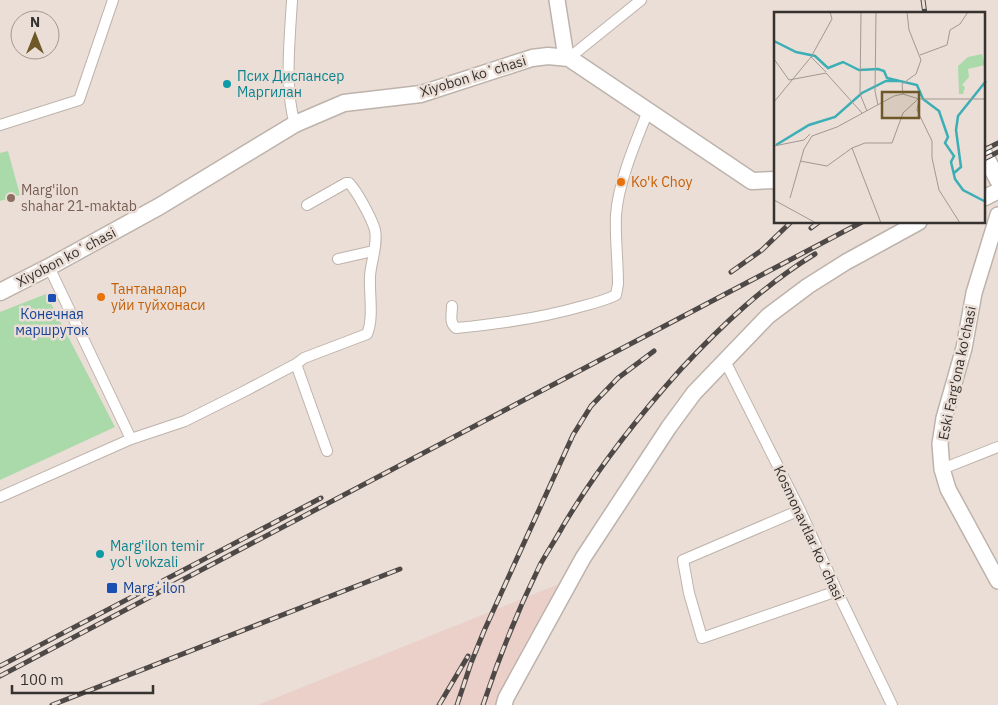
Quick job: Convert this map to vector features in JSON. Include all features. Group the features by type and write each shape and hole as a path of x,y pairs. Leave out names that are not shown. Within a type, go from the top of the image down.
{"main road":[{"name":"Xiyobon koʻchasi","path":"0,292 160,206 295,124 344,103 421,94 532,58 567,57"},
{"path":"567,57 752,181 774,180"},
{"path":"986,158 998,180"}],"street":[{"path":"0,125 79,100 113,0"},
{"path":"292,0 289,54 291,113 295,124"},
{"path":"557,0 567,57 641,0"},
{"path":"452,306 451,322 456,328 499,324 565,312 616,295 618,284 616,214 632,152 648,111"},
{"path":"0,497 131,439 185,421 296,364 304,358 367,334 369,329 370,278 376,239 373,223 349,183 346,182 308,205"},
{"path":"986,197 998,191"},
{"name":"Eski Farg'ona ko'chasi","path":"998,215 974,293 964,348 944,418 940,444 942,469 948,489 998,581"},
{"path":"504,705 515,681 583,558 669,426 694,393 768,316 808,286 846,262 916,224"},
{"path":"338,259 373,251"},
{"path":"48,267 131,439"},
{"name":"Kosmonavtlar koʻchasi","path":"725,361 800,510 892,705"},
{"path":"296,364 327,451"},
{"path":"942,469 998,447"},
{"path":"800,510 683,560 689,593 702,638 837,591"}],"shaded area":[{"path":"559,584 520,654 498,705 258,705"}],"green space":[{"path":"8,151 20,195 0,201 0,153"},
{"path":"46,294 115,427 0,480 0,312"}],"railway":[{"path":"923,0 925,12"},
{"path":"986,149 998,143"},
{"path":"986,158 998,152"},
{"path":"731,272 762,250 789,224"},
{"path":"811,228 816,224"},
{"path":"0,676 858,224"},
{"path":"483,705 509,634 540,565 603,464 648,407 712,337 778,279 815,254"},
{"path":"457,705 484,631 573,435 591,406 618,378 654,351"},
{"path":"0,666 321,498"},
{"path":"52,705 400,569"},
{"path":"439,705 468,656"}],"place":[{"name":"Псих Диспансер Маргилан","path":"227,84"},
{"name":"Ko'k Choy","path":"621,182"},
{"name":"Marg'ilon shahar 21-maktab","path":"11,198"},
{"name":"Тантаналар уйи туйхонаси","path":"101,297"},
{"name":"Конечная маршруток","path":"52,298"},
{"name":"Marg'ilon temir yo'l vokzali","path":"100,554"},
{"name":"Margʻilon","path":"112,588"}]}
